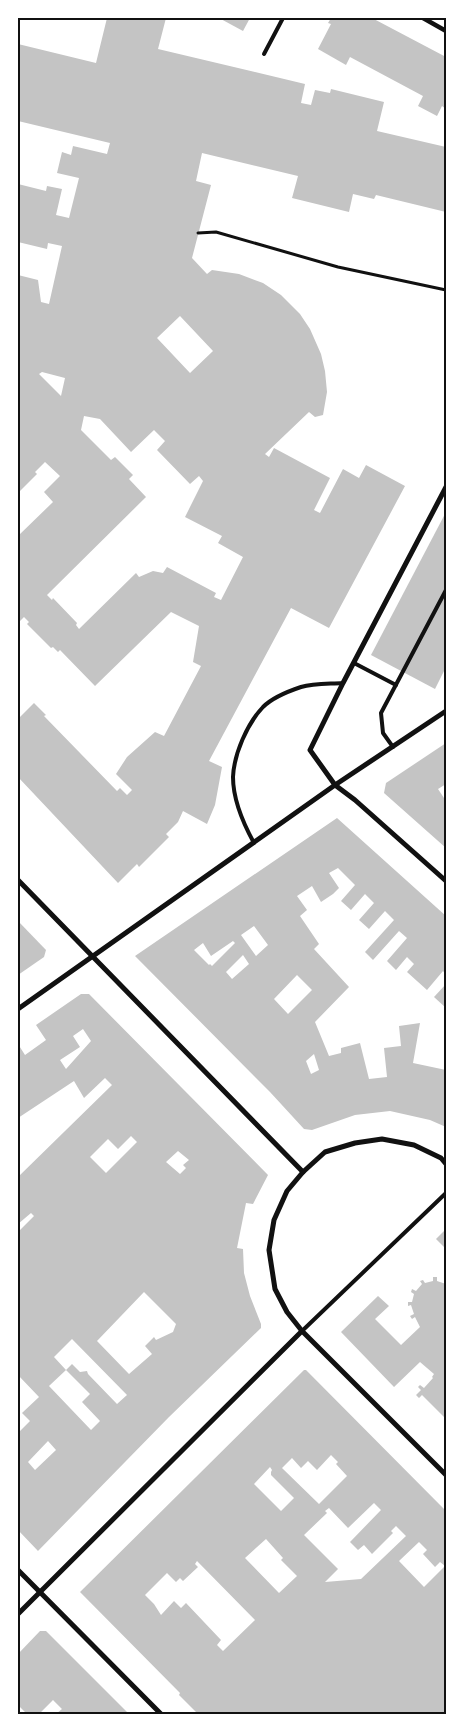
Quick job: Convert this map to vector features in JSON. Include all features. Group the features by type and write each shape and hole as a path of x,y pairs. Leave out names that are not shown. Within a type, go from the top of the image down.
{"street":[{"path":"423,18 446,30"},
{"path":"446,487 310,750 335,785 355,800 446,881"},
{"path":"18,1009 335,785 446,710"},
{"path":"18,880 303,1172"},
{"path":"446,1164 441,1158 414,1144 382,1139 355,1143 326,1152 303,1172 287,1191 274,1220 269,1250 276,1289 287,1312 302,1331 446,1475"},
{"path":"18,1614 302,1331"},
{"path":"18,1570 161,1714"}],"lane":[{"path":"264,54 283,18"},
{"path":"393,747 383,732 382,713 446,590"},
{"path":"354,663 396,685"},
{"path":"254,843 240,812 233,778 235,760 252,723 264,706 279,697 302,687 343,683"},
{"path":"302,1331 446,1193"}],"path":[{"path":"198,233 216,232 338,267 446,290"}],"building":[{"path":"107,18 166,18 158,49 305,84 301,103 311,105 315,90 330,93 331,89 384,102 377,131 446,147 446,212 376,195 374,199 353,194 349,212 292,198 298,176 202,153 196,181 211,185 192,258 207,274 212,270 239,274 263,283 281,295 300,314 310,329 321,354 325,371 327,392 323,415 315,417 309,412 265,454 269,457 274,448 330,478 314,510 320,513 343,469 359,478 366,465 405,486 329,628 291,608 209,761 222,767 215,805 207,824 183,811 178,822 166,834 169,837 139,867 137,864 118,883 18,777 18,719 34,703 46,715 44,716 117,791 120,788 127,795 132,790 116,774 127,757 155,732 164,736 201,666 193,662 199,626 171,612 95,686 60,650 58,652 53,647 51,648 27,624 29,622 24,617 18,623 18,536 53,502 44,492 60,476 45,462 35,472 37,474 18,493 18,275 38,280 41,302 49,304 62,246 48,243 47,249 18,242 18,184 46,191 47,186 62,189 56,215 69,218 79,178 57,173 62,152 71,155 73,146 107,154 110,143 18,121 18,44 96,63","holes":["180,316 213,351 190,373 157,338","42,372 65,378 61,396 39,374","84,416 100,419 131,452 154,430 165,441 157,450 190,484 199,476 203,481 185,517 222,536 218,543 243,557 221,600 214,597 216,593 167,567 163,573 153,571 139,577 136,573 79,629 76,625 77,623 53,598 52,600 47,595 146,497 129,479 133,475 115,457 111,460 81,430"]},
{"path":"219,18 250,18 243,31"},
{"path":"331,18 372,18 446,57 446,109 442,106 437,116 418,106 423,96 350,57 346,65 318,49 331,24 328,23"},
{"path":"446,512 446,667 435,689 371,655"},
{"path":"446,743 446,784 438,789 444,798 446,796 446,848 384,793 386,783"},
{"path":"337,818 446,916 446,975 443,971 427,990 407,972 414,964 407,957 396,970 387,961 407,938 399,931 373,960 365,952 394,920 385,911 369,929 359,920 374,903 365,894 351,910 341,901 355,885 338,868 329,873 339,888 333,894 321,902 312,886 297,896 307,910 300,916 319,944 314,949 349,987 315,1022 329,1056 341,1053 341,1048 360,1043 369,1079 387,1077 384,1048 401,1046 399,1026 420,1023 413,1063 446,1070 446,1127 430,1120 390,1111 355,1115 312,1130 304,1129 270,1092 135,956","holes":["254,926 268,945 256,956 241,935","233,941 235,943 212,966 194,950 203,943 211,956","243,955 249,964 232,979 226,972","297,975 312,990 288,1014 274,999","314,1054 319,1070 311,1074 306,1061"]},
{"path":"18,921 46,950 44,957 18,975"},
{"path":"446,984 446,1008 434,997"},
{"path":"81,994 89,994 268,1175 253,1204 246,1203 237,1248 243,1249 244,1273 261,1328 169,1417 38,1551 18,1530 18,1433 30,1421 22,1413 39,1397 18,1375 18,1229 19,1231 34,1216 31,1213 18,1224 18,1177 112,1085 105,1078 84,1098 74,1081 18,1118 18,1044 25,1055 46,1040 36,1025","holes":["83,1029 91,1041 66,1069 60,1060 80,1047 73,1036","131,1136 137,1142 106,1173 90,1157 108,1139 118,1149","178,1151 189,1160 183,1165 186,1168 180,1174 166,1162","144,1292 176,1324 173,1332 156,1340 154,1337 145,1346 152,1354 129,1374 97,1341","72,1339 127,1395 117,1404 87,1371 80,1372 72,1364 66,1370 54,1357","66,1370 90,1394 82,1402 100,1421 91,1430 49,1386","48,1441 56,1450 35,1470 28,1462"]},
{"path":"446,1229 446,1249 436,1239"},
{"path":"433,1277 437,1277 437,1281 446,1284 446,1419 422,1395 419,1398 416,1395 421,1390 418,1387 420,1385 424,1388 433,1378 434,1374 420,1362 394,1387 341,1332 378,1296 389,1306 375,1319 401,1345 420,1327 415,1317 412,1319 410,1316 414,1314 411,1305 408,1306 408,1302 412,1302 414,1294 411,1292 412,1289 416,1291 422,1284 420,1281 423,1280 425,1283 433,1281"},
{"path":"306,1370 446,1511 446,1714 198,1714 179,1695 180,1693 80,1592","holes":["331,1455 347,1476 319,1504 282,1468 292,1458 301,1468 308,1461 317,1470","270,1467 272,1470 271,1475 294,1498 281,1511 254,1484","374,1503 381,1510 350,1542 358,1550 364,1545 372,1554 393,1533 391,1531 396,1526 406,1536 361,1579 325,1582 338,1569 304,1535 327,1513 325,1511 329,1508 348,1528","266,1539 283,1558 281,1560 297,1576 279,1593 245,1558","419,1542 427,1550 423,1554 435,1567 440,1562 445,1566 424,1587 399,1561","197,1561 255,1620 223,1651 217,1645 221,1640 186,1603 181,1608 174,1601 161,1615 145,1595 167,1573 176,1582 180,1578 183,1581 198,1567 195,1564"]},
{"path":"40,1631 46,1631 129,1714 56,1714 62,1709 53,1700 39,1714 27,1714 18,1705 18,1654"}]}
